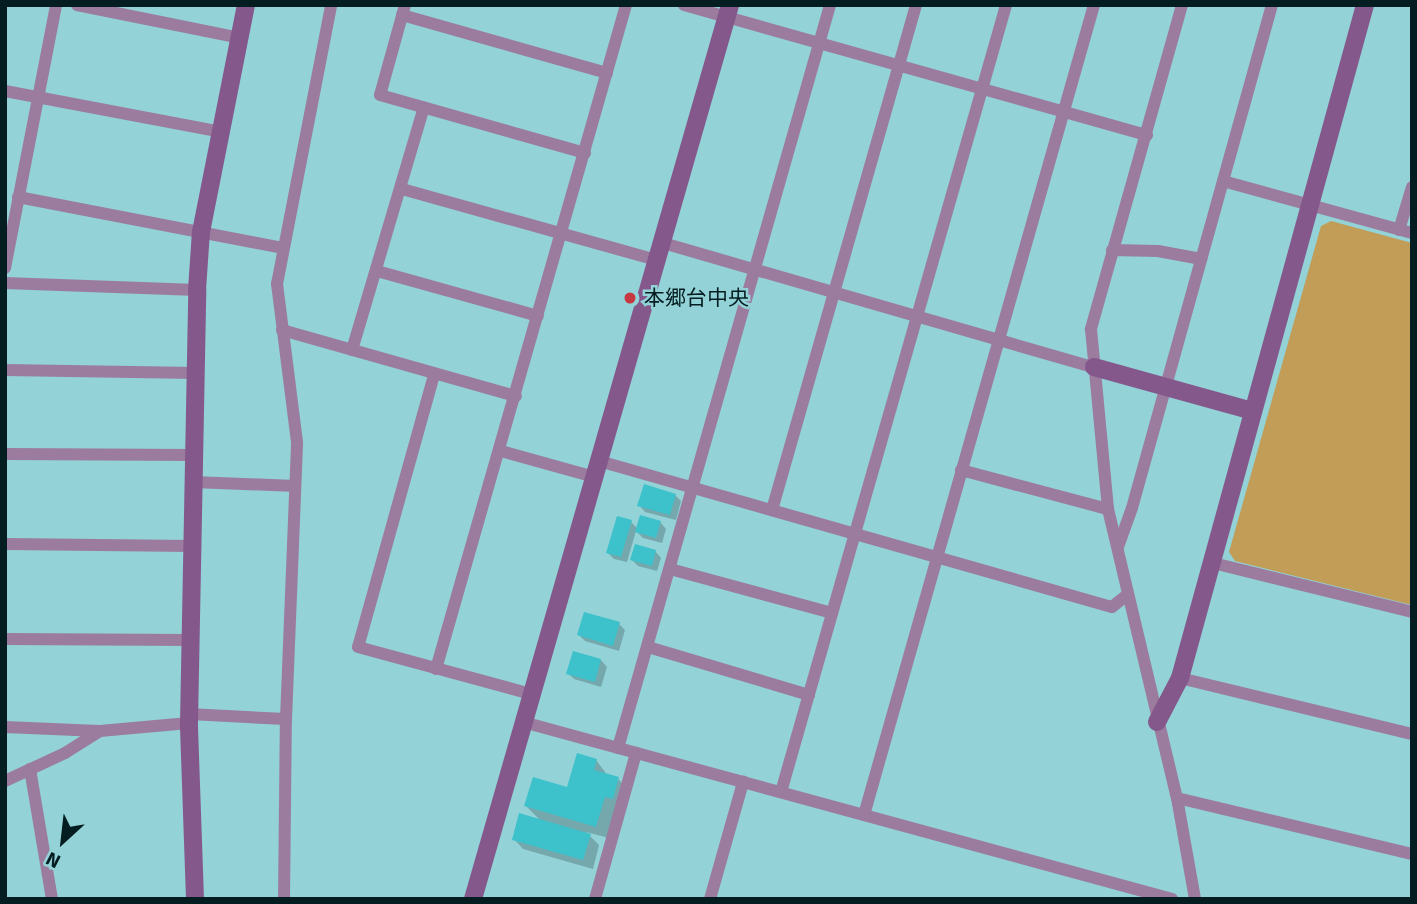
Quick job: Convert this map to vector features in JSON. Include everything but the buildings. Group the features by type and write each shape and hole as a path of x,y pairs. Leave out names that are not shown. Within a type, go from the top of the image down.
{"street":[{"path":"5,268 56,5"},
{"path":"77,5 240,38"},
{"path":"203,899 195,898 189,718 197,290 201,232 246,5"},
{"path":"284,899 286,719 297,442 277,284 331,5"},
{"path":"436,669 501,451 626,5"},
{"path":"684,5 728,11 819,43 1147,135"},
{"path":"618,748 830,5"},
{"path":"772,510 916,5"},
{"path":"781,792 1006,5"},
{"path":"864,815 1094,5"},
{"path":"1182,5 1091,329 1108,509 1177,798 1195,899"},
{"path":"1117,548 1132,509 1167,387 1272,5"},
{"path":"1157,722 1180,678 1365,5"},
{"path":"585,153 380,94 403,10 607,73"},
{"path":"473,899 728,11"},
{"path":"5,91 220,132"},
{"path":"352,350 424,107"},
{"path":"1223,181 1406,232 1412,187"},
{"path":"402,188 563,234 755,270 1253,411"},
{"path":"18,197 282,248"},
{"path":"1112,250 1158,251 1201,259"},
{"path":"377,271 538,316"},
{"path":"5,283 197,290"},
{"path":"282,330 516,396"},
{"path":"5,370 196,373"},
{"path":"434,375 358,647 531,694"},
{"path":"501,451 693,486 1112,607 1127,595"},
{"path":"5,454 194,455"},
{"path":"961,470 1108,509"},
{"path":"193,482 295,486"},
{"path":"5,544 192,546"},
{"path":"1213,563 1412,611"},
{"path":"670,569 832,613"},
{"path":"5,639 191,640"},
{"path":"649,647 809,695"},
{"path":"1180,678 1412,734"},
{"path":"5,727 100,731 189,718 286,719"},
{"path":"523,722 1172,899"},
{"path":"5,781 100,731"},
{"path":"595,899 636,753"},
{"path":"30,769 52,899"},
{"path":"710,899 743,782"},
{"path":"1177,798 1412,854"}],"shaded area":[{"path":"1331,221 1412,243 1412,605 1235,561 1229,552 1321,226"}],"place":[{"name":"本郷台中央","path":"630,298"}]}
